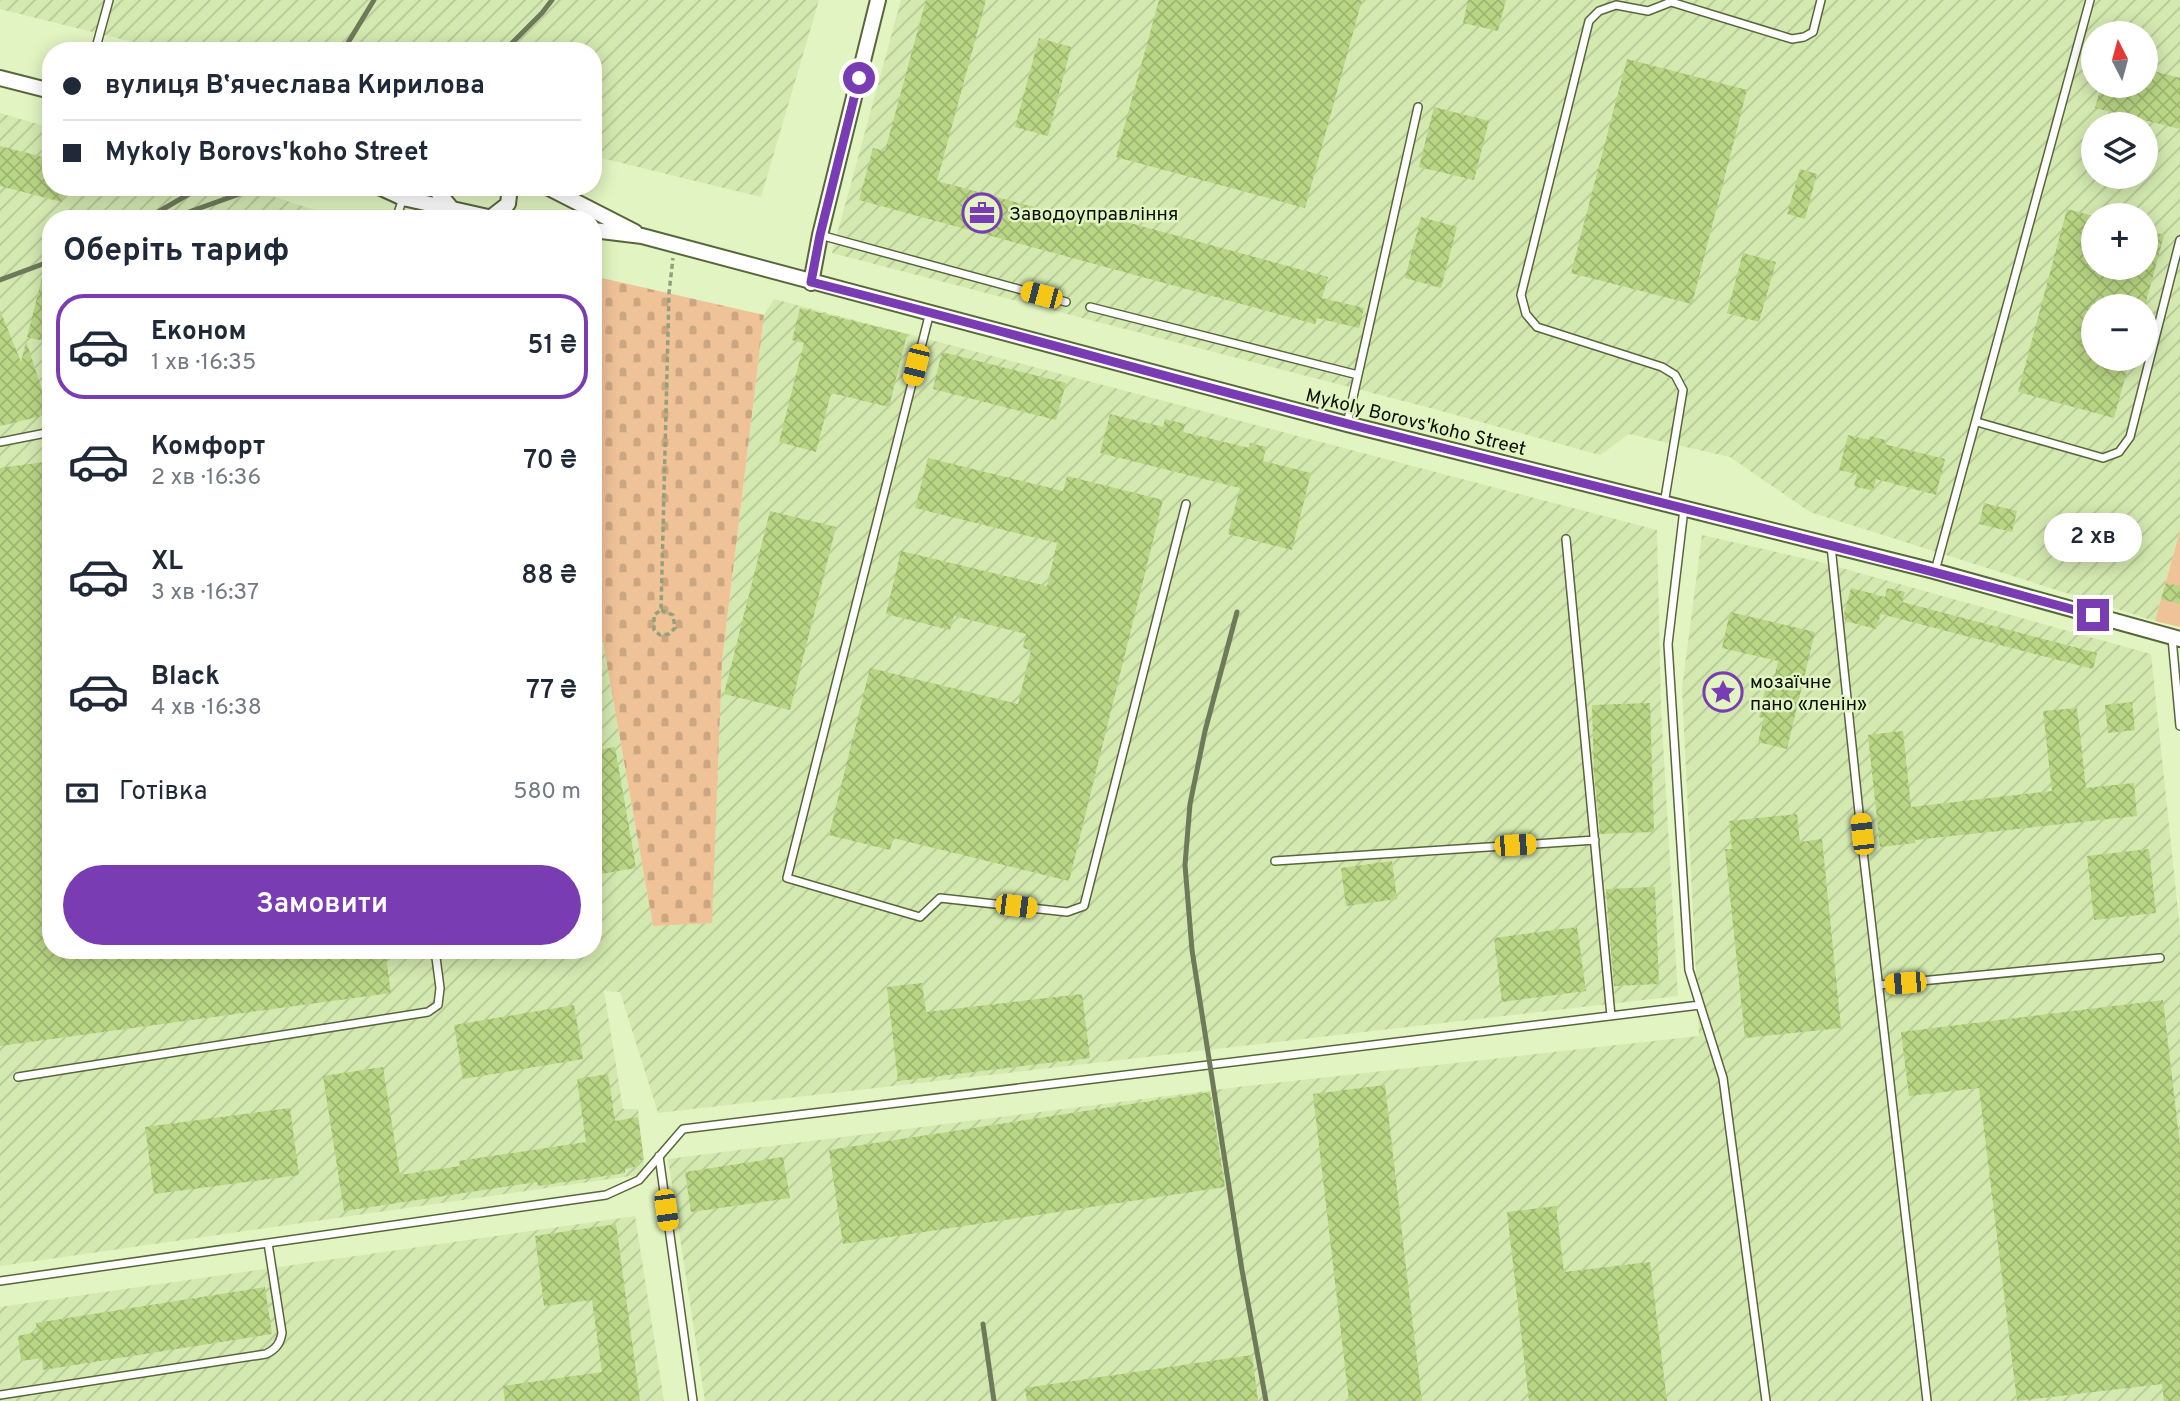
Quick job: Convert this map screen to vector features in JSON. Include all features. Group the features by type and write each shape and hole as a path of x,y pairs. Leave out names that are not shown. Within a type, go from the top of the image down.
{"street":[{"path":"811,282 820,235 878,0"},
{"path":"0,78 42,89"},
{"path":"399,196 456,210"},
{"path":"441,196 452,209"},
{"path":"500,210 508,204 509,196"},
{"name":"Mykoly Borovs'koho Street","path":"565,196 594,210"},
{"name":"Mykoly Borovs'koho Street","path":"602,214 642,236"},
{"name":"Mykoly Borovs'koho Street","path":"602,231 642,236 1347,424 1934,572 2176,638"}],"lane":[{"path":"97,42 109,0"},
{"path":"1663,504 1683,390 1675,375 1662,367 1536,327 1527,314 1521,295 1589,21 1599,11 1616,5 1648,11 1672,1 1792,39 1813,32 1821,0"},
{"path":"1934,572 2090,0"},
{"path":"1347,424 1418,107"},
{"path":"399,210 403,198"},
{"path":"820,235 1066,302"},
{"path":"1977,422 2104,458 2119,452 2130,437 2180,240"},
{"path":"1090,307 1358,375"},
{"path":"930,312 787,878 920,917 940,898 1067,912 1084,906 1186,504"},
{"path":"0,442 42,434"},
{"path":"1684,509 1668,644 1689,970 1723,1078 1766,1401"},
{"path":"1566,539 1611,1016"},
{"path":"1831,546 1927,1401"},
{"path":"2176,638 2180,726"},
{"path":"1275,861 1595,840"},
{"path":"1879,985 2160,958"},
{"path":"18,1077 428,1012 438,1005 440,988 436,959"},
{"path":"0,1281 606,1195 639,1180 683,1129 1700,1005"},
{"path":"659,1156 693,1401"},
{"path":"0,1395 266,1354 275,1350 282,1333 268,1242"}],"path":[{"path":"661,610 669,293 674,246"},
{"path":"661,610 673,615 675,628 668,634 660,635 654,630 654,615 661,610"}],"shaded area":[{"path":"0,0 819,0 761,197 602,158 602,42 133,42 0,9"},
{"path":"901,0 2180,0 2180,531 2155,621 1810,512 1730,457 1629,434 1600,455 1434,409 832,253"},
{"path":"0,113 42,125 42,196 271,196 315,210 42,210 42,959 602,959 602,636 653,926 711,922 722,661 764,315 774,299 1657,530 1661,709 1678,996 658,1113 620,992 604,991 623,1109 638,1109 645,1174 0,1266"},
{"path":"1702,535 1820,562 2151,654 2180,930 2180,1401 705,1401 668,1159 1238,1087 1699,1036 1682,688"},
{"path":"635,1216 664,1401 0,1401 0,1307"}],"green space":[{"path":"602,278 764,315 722,661 712,923 653,926 602,636"},
{"path":"2180,531 2180,627 2155,621"}],"building":[{"path":"926,0 986,0 937,181 1105,226 1108,217 1328,277 1322,298 1364,308 1359,328 1317,318 1315,324 859,200 873,148 885,151"},
{"path":"1159,0 1362,0 1305,208 1116,157"},
{"path":"1468,0 1506,0 1498,31 1463,23"},
{"path":"1039,38 1071,47 1048,136 1015,127"},
{"path":"1627,59 1747,90 1692,304 1571,273"},
{"path":"2158,72 2180,78 2180,129 2158,124 2158,112 2111,112 2095,108 2098,98 2158,98"},
{"path":"1434,107 1489,121 1474,180 1419,167"},
{"path":"0,146 42,157 42,196 64,196 62,202 0,186"},
{"path":"1800,169 1817,174 1805,219 1787,214"},
{"path":"2067,209 2081,213 2081,280 2152,280 2148,294 2081,294 2081,371 2127,371 2114,418 2018,392"},
{"path":"1421,217 1457,227 1441,288 1405,278"},
{"path":"2158,233 2164,235 2158,257"},
{"path":"1743,253 1776,262 1759,322 1727,313"},
{"path":"42,278 42,341 27,337"},
{"path":"800,308 907,334 889,407 831,393 816,452 779,442 804,343 792,340"},
{"path":"0,310 21,362 26,341 42,390 42,416 0,426"},
{"path":"942,352 1066,383 1056,420 933,389"},
{"path":"1110,414 1163,427 1165,419 1185,424 1183,432 1249,448 1250,443 1266,447 1263,461 1311,473 1292,550 1228,534 1240,488 1100,453"},
{"path":"1848,435 1869,440 1870,436 1885,440 1884,444 1945,459 1936,495 1876,479 1873,491 1854,486 1857,474 1839,470"},
{"path":"928,458 1063,491 1067,476 1163,500 1069,881 893,838 890,850 829,835 870,668 1018,704 1031,650 1023,648 1026,634 954,616 950,630 886,614 901,551 1047,586 1057,543 915,508"},
{"path":"42,462 42,959 386,959 391,993 0,1046 0,468"},
{"path":"1984,503 2017,511 2012,532 1979,524"},
{"path":"770,511 836,527 790,710 724,694"},
{"path":"2166,583 2180,586 2180,604 2161,599"},
{"path":"1851,588 1885,597 1887,588 1905,592 1902,602 2097,653 2093,669 1881,614 1876,629 1845,621 1844,614"},
{"path":"1730,612 1815,632 1787,749 1758,742 1764,718 1759,717 1765,690 1771,692 1778,661 1722,648"},
{"path":"2132,702 2135,730 2108,733 2105,705"},
{"path":"1650,703 1654,832 1600,834 1594,772 1592,705"},
{"path":"2077,708 2086,788 2134,783 2137,816 1915,840 1915,843 1880,847 1868,735 1903,731 1911,807 2052,791 2043,711"},
{"path":"615,747 636,868 602,874 602,749"},
{"path":"1797,814 1800,842 1822,839 1841,1028 1745,1038 1725,849 1732,849 1729,821"},
{"path":"2149,849 2156,913 2094,920 2087,856"},
{"path":"1392,861 1397,899 1346,906 1341,868"},
{"path":"1655,887 1659,984 1614,986 1606,889"},
{"path":"1577,927 1586,991 1502,1002 1494,938"},
{"path":"922,983 926,1012 1082,994 1090,1058 898,1081 887,987"},
{"path":"2163,1000 2180,1145 2180,1401 2164,1401 2162,1384 2017,1401 1979,1088 1909,1096 1901,1032"},
{"path":"574,1005 583,1059 463,1079 454,1025"},
{"path":"383,1067 400,1175 460,1166 459,1161 586,1142 577,1079 608,1074 615,1121 638,1117 644,1160 639,1160 640,1165 625,1169 625,1173 538,1186 537,1182 344,1211 323,1076"},
{"path":"1385,1085 1422,1401 1349,1401 1313,1094"},
{"path":"1210,1092 1225,1187 843,1244 829,1150"},
{"path":"290,1108 299,1175 154,1194 145,1127"},
{"path":"783,1157 790,1198 691,1212 685,1172"},
{"path":"1556,1206 1564,1272 1650,1262 1667,1401 1529,1401 1507,1212"},
{"path":"616,1224 640,1401 505,1401 503,1386 602,1372 592,1300 544,1306 535,1236"},
{"path":"265,1287 272,1334 43,1370 42,1358 21,1361 18,1336 37,1332 36,1323"},
{"path":"1252,1355 1258,1401 1027,1401 1025,1388"}],"railway":[{"path":"348,42 374,0"},
{"path":"513,42 552,0"},
{"path":"161,210 186,196"},
{"path":"194,210 234,196"},
{"path":"0,280 42,264"},
{"path":"1237,612 1205,731 1190,804 1185,865 1192,950 1242,1270 1266,1401"},
{"path":"983,1324 994,1401"}],"place":[{"name":"Заводоуправління","path":"982,213"},
{"name":"мозаїчне пано «ленін»","path":"1723,692"}],"route":[{"path":"859,78 811,282 1347,424 1934,572 2093,615"}]}
